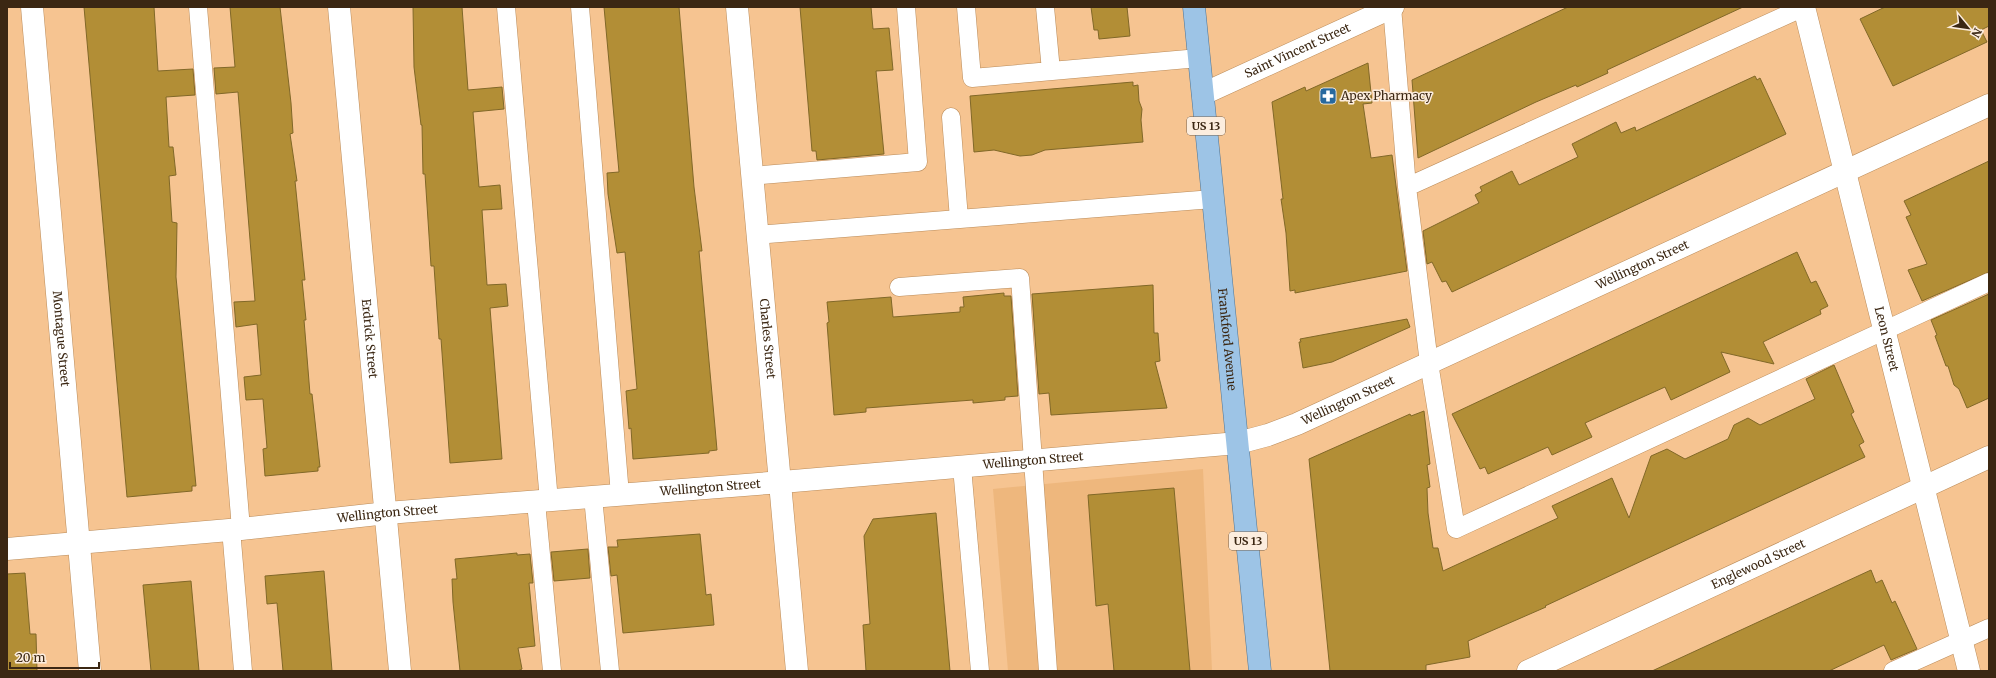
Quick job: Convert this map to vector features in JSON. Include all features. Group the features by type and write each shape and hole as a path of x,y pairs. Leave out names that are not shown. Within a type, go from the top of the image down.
{"main road":[{"name":"Frankford Avenue","path":"1194,7 1260,671"}],"street":[{"name":"Montague Street","path":"32,7 90,671"},
{"name":"Erdrick Street","path":"339,7 387,513 400,671"},
{"name":"Charles Street","path":"737,7 756,235 782,482 797,671"},
{"name":"Leon Street","path":"1804,7 1968,671"},
{"name":"Saint Vincent Street","path":"1203,94 1385,9"},
{"name":"Wellington Street","path":"7,549 236,529 387,513 782,482 1238,443 1268,435 1297,424 1989,105"},
{"name":"Englewood Street","path":"1528,671 1989,457"}],"lane":[{"path":"198,7 236,529 243,671"},
{"path":"506,7 543,501 552,671"},
{"path":"580,7 620,495"},
{"path":"751,176 918,162 906,7"},
{"path":"966,7 972,78 1199,58"},
{"path":"1045,7 1050,71"},
{"path":"1407,187 1804,7"},
{"path":"1385,9 1429,363 1456,529 1989,282"},
{"path":"951,117 959,219"},
{"path":"756,235 1213,199"},
{"path":"899,287 1020,278 1048,671"},
{"path":"962,467 980,671"},
{"path":"593,497 610,671"},
{"path":"1893,671 1989,628"}],"shaded area":[{"path":"1203,469 1212,671 1008,671 993,489"}],"building":[{"path":"84,7 154,7 158,71 193,69 195,95 166,97 169,147 173,147 176,175 169,176 172,222 177,223 176,277 196,486 192,486 192,491 127,497"},
{"path":"230,7 280,7 291,103 293,133 290,134 297,181 295,181 305,280 302,280 306,320 304,320 310,394 312,394 320,467 318,467 318,471 265,476 263,449 267,448 263,399 246,400 244,377 261,375 257,324 236,327 234,302 255,301 238,92 216,94 214,68 235,67"},
{"path":"413,7 462,7 468,90 502,87 504,109 473,112 479,187 500,185 502,209 482,210 487,285 506,284 508,306 490,308 502,459 450,463 441,339 439,339 434,266 431,266 425,174 423,174 422,125 414,67"},
{"path":"604,7 679,7 694,187 702,251 699,251 717,450 709,451 709,453 633,459 626,391 637,389 625,252 617,253 608,194 607,173 619,172"},
{"path":"800,7 871,7 873,29 889,28 893,70 876,71 884,154 817,160 816,151 812,151"},
{"path":"1091,7 1127,7 1130,36 1099,39 1098,30 1094,30"},
{"path":"1568,7 1743,7 1607,70 1608,73 1577,87 1576,85 1536,102 1418,158 1412,80"},
{"path":"1885,7 1989,7 1989,26 1981,30 1987,42 1893,86 1860,19"},
{"path":"1368,63 1372,103 1363,104 1371,158 1392,155 1407,271 1295,293 1295,290 1290,291 1286,233 1281,199 1283,199 1272,102 1305,87 1306,91"},
{"path":"1755,76 1757,80 1760,78 1786,134 1452,292 1446,281 1442,282 1432,262 1427,264 1423,231 1479,203 1475,195 1482,191 1480,187 1512,171 1519,185 1578,157 1572,144 1616,122 1621,133 1635,127 1636,131"},
{"path":"1133,82 1133,86 1138,85 1139,101 1142,109 1141,120 1143,142 1045,150 1032,155 1020,156 994,150 974,152 970,96"},
{"path":"1989,161 1989,272 1922,301 1908,270 1927,264 1906,217 1911,215 1904,201"},
{"path":"1797,252 1811,283 1816,281 1828,306 1820,310 1821,314 1763,342 1774,364 1721,352 1730,372 1671,400 1665,387 1585,423 1592,437 1552,455 1548,447 1488,474 1485,467 1480,469 1452,414"},
{"path":"1153,285 1154,333 1158,333 1160,361 1155,362 1167,408 1051,415 1049,393 1039,394 1032,294"},
{"path":"1004,293 1004,296 1011,296 1018,396 1005,397 1005,400 973,403 973,400 866,408 866,412 834,415 827,323 829,322 827,302 891,297 893,317 960,312 960,307 964,307 963,297"},
{"path":"1989,294 1989,398 1967,408 1959,389 1954,385 1948,366 1946,366 1931,320"},
{"path":"1407,319 1410,327 1332,362 1303,368 1299,342 1301,342 1300,339"},
{"path":"1834,365 1854,412 1851,414 1864,442 1859,445 1865,457 1545,606 1546,607 1468,641 1470,657 1426,665 1426,671 1330,671 1309,459 1410,414 1411,416 1424,411 1430,464 1427,465 1430,487 1427,488 1428,513 1433,548 1438,548 1443,571 1558,518 1552,506 1612,478 1629,518 1651,456 1667,449 1685,459 1728,439 1734,425 1748,418 1760,425 1815,399 1806,379"},
{"path":"1174,488 1190,671 1114,671 1108,604 1096,606 1088,495"},
{"path":"936,513 950,671 866,671 863,625 870,624 864,536 873,519"},
{"path":"700,534 706,595 711,594 714,625 623,633 617,575 611,576 608,547 618,547 617,540"},
{"path":"588,549 590,578 554,581 551,552"},
{"path":"517,553 517,555 530,554 533,583 529,583 535,646 518,648 522,669 518,671 460,671 453,602 452,579 457,579 455,559"},
{"path":"1871,570 1876,583 1882,580 1892,603 1895,601 1917,649 1891,660 1884,645 1829,671 1652,671"},
{"path":"324,571 332,671 283,671 277,603 267,604 265,576"},
{"path":"25,573 30,634 36,634 37,671 7,671 7,574"},
{"path":"191,581 199,671 151,671 143,585"}],"place":[{"name":"Apex Pharmacy","path":"1328,96"}]}
